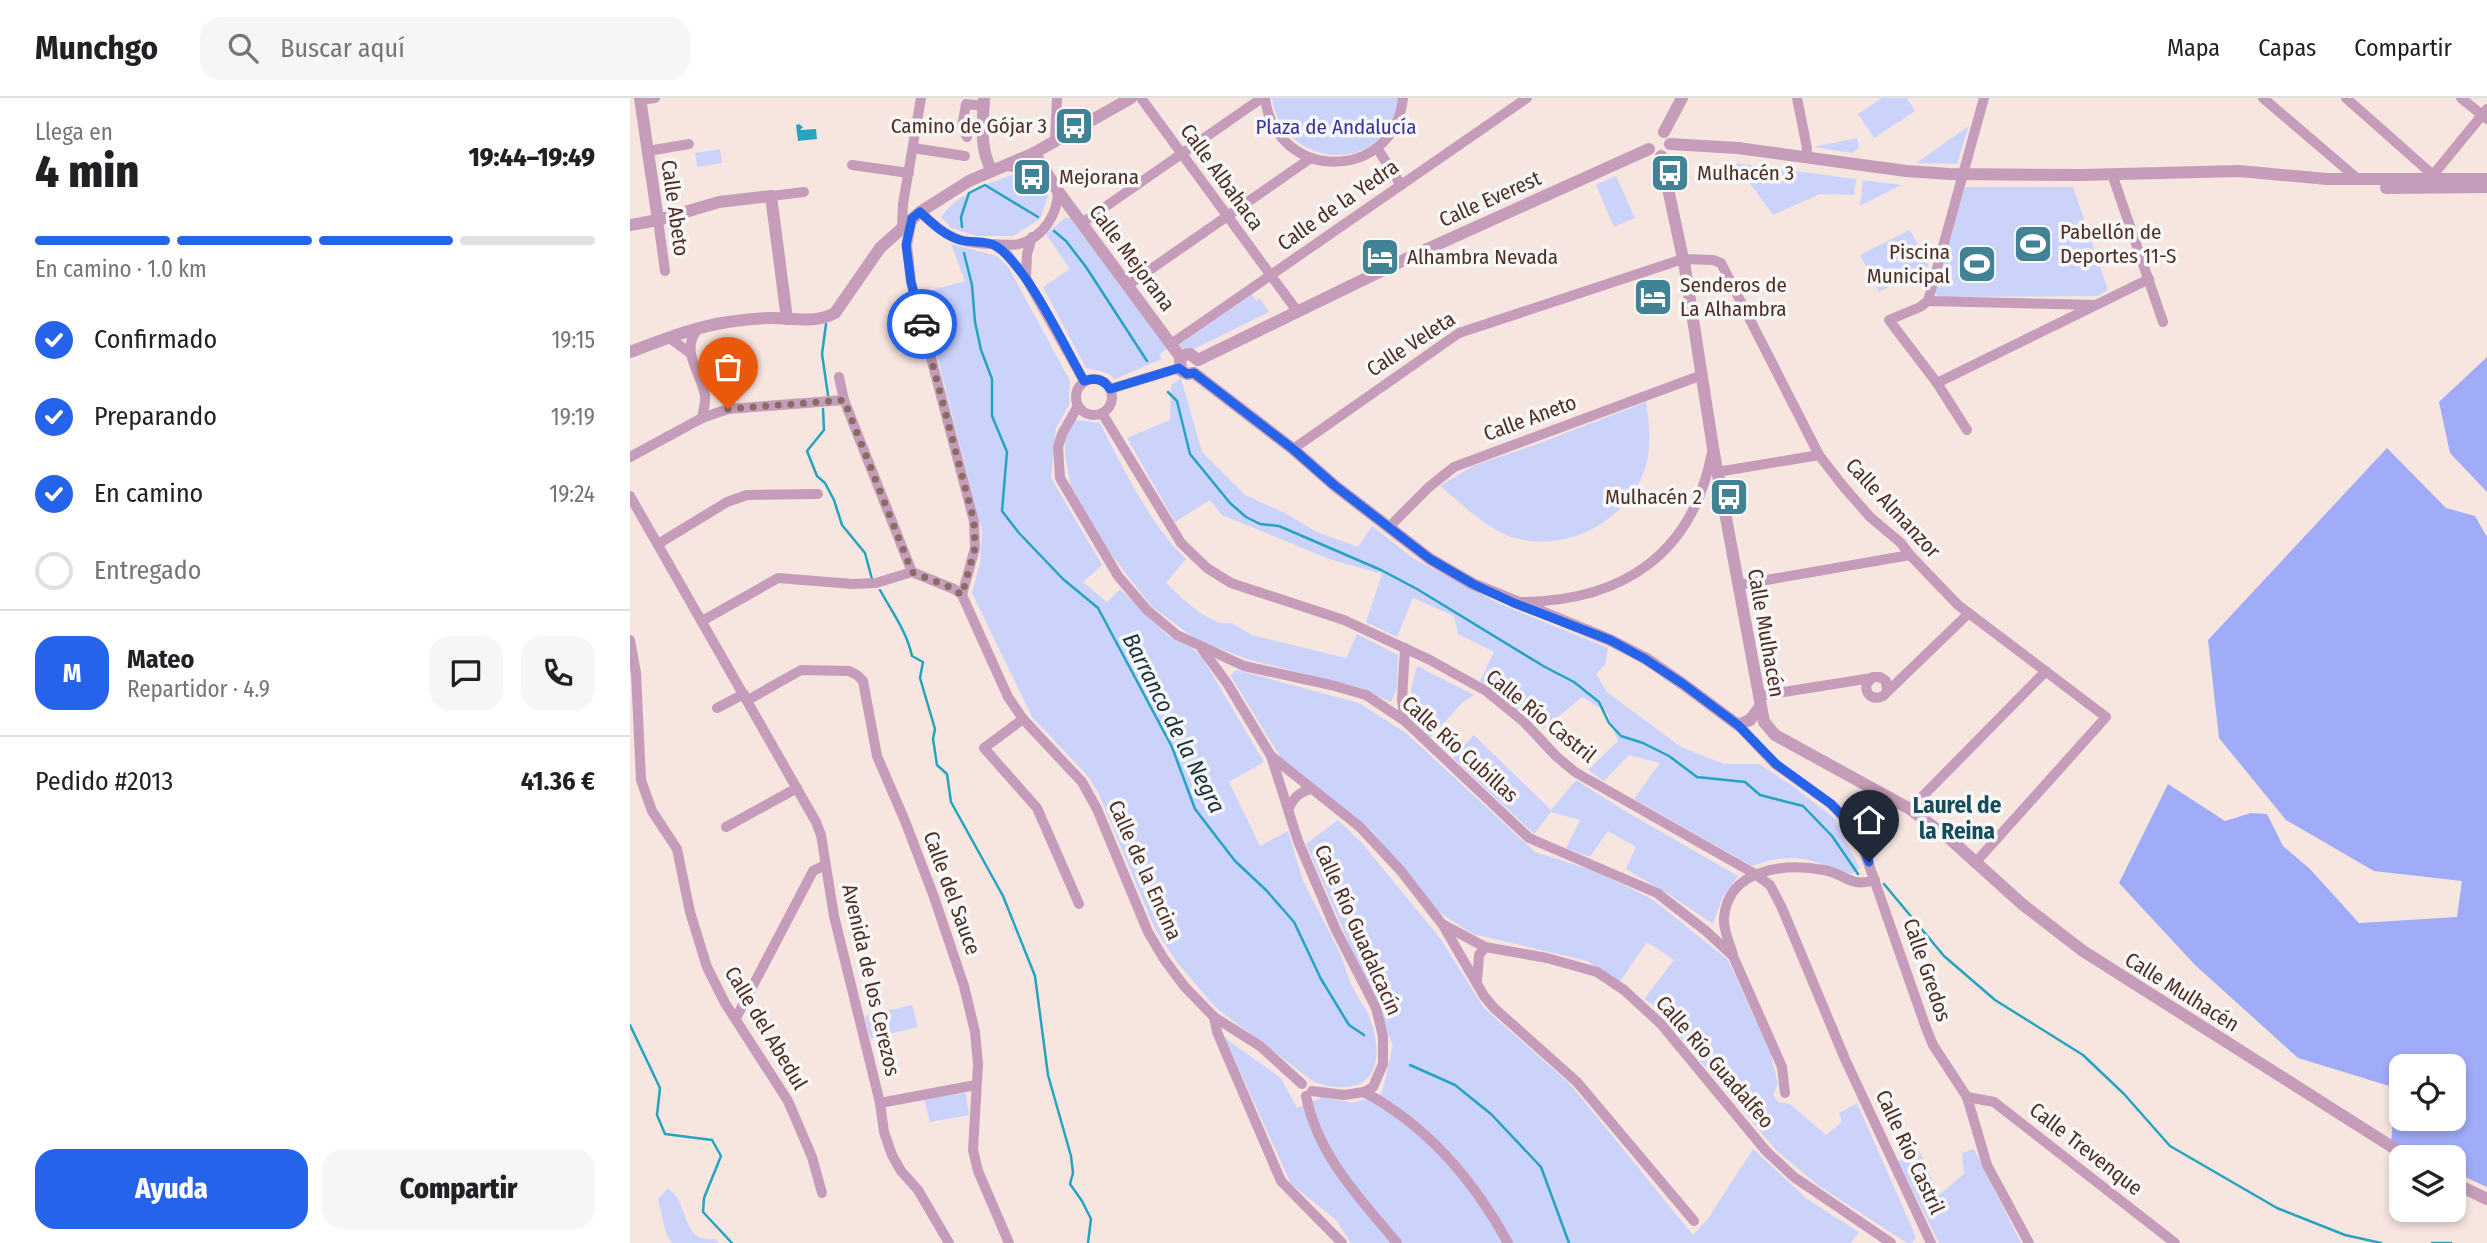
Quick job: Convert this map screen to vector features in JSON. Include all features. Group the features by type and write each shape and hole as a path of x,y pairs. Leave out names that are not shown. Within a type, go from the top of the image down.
{"street":[{"path":"640,99 655,98"},
{"path":"702,621 778,579 876,583 912,572 954,589 962,595 975,548 974,521 911,282 906,245 907,223 903,204 921,98"},
{"path":"1055,141 1057,98"},
{"path":"630,352 668,337 726,322 770,318 808,321 835,313 880,248 907,223 969,181 1034,153 1131,98"},
{"name":"Calle Albahaca","path":"1140,98 1297,311"},
{"path":"1054,216 1062,213 1079,219 1183,154 1264,98 1272,124 1282,139 1295,150 1324,162 1352,160 1377,148 1392,132 1402,112 1403,98"},
{"name":"Calle de la Yedra","path":"1171,344 1527,98"},
{"path":"1682,98 1667,138 1666,153 1661,156 1651,154 1648,149 1652,138 1658,133 1667,138 1806,158 1961,175 2239,171 2359,180 2433,177 2487,179"},
{"path":"1797,98 1807,148 1806,158"},
{"path":"1967,430 1937,383 1889,320 1920,307 1928,300 1984,98"},
{"path":"2263,98 2359,180"},
{"path":"2346,98 2433,177"},
{"path":"2433,177 2485,115 2460,98"},
{"name":"Calle Abeto","path":"640,99 665,271"},
{"path":"967,136 962,127 967,101 984,102 984,157 992,171"},
{"name":"Calle Abeto","path":"648,151 689,144"},
{"path":"913,148 965,156"},
{"path":"1377,148 1401,185"},
{"name":"Calle Everest","path":"1196,367 1297,311 1648,149"},
{"name":"Calle Mejorana","path":"1034,153 1054,186 1171,344 1180,363"},
{"name":"Calle Mulhacén","path":"1661,156 1683,260 1717,471 1764,722 1775,736 1910,809 1951,840 2022,904 2083,951 2389,1145"},
{"path":"1128,285 1311,158"},
{"path":"852,165 909,173"},
{"path":"907,223 937,228 957,239 992,244 1019,244 1032,237 1054,216 1058,205 1054,186 1038,170 1005,166"},
{"path":"2112,174 2163,322"},
{"path":"2331,179 2371,188 2487,187"},
{"path":"630,225 658,220 719,202 804,192"},
{"path":"771,196 788,318"},
{"path":"906,245 907,223"},
{"path":"1026,278 1027,254 1032,237"},
{"path":"992,244 1005,252 1026,278 1084,381"},
{"name":"Calle Almanzor","path":"1683,260 1713,260 1721,263 1819,455 1870,517 1901,542 1910,555 1969,614 2106,717 1975,863"},
{"name":"Calle Veleta","path":"1293,449 1459,333 1683,260"},
{"path":"1937,383 2149,279"},
{"path":"1730,280 1745,290"},
{"path":"1928,300 2096,305"},
{"path":"699,328 694,333 690,353 705,396 723,410"},
{"path":"668,337 690,353"},
{"path":"1110,389 1180,363 1190,354 1196,367"},
{"name":"Calle Gredos","path":"1196,367 1334,485 1430,559 1473,584 1610,640 1645,659 1738,725 1776,764 1831,804 1849,822 1862,845 1933,1045 1967,1097 1987,1165 2029,1243"},
{"name":"Calle Aneto","path":"1389,527 1429,487 1454,467 1702,374"},
{"path":"839,377 844,400 912,572"},
{"path":"1096,379 1107,384 1110,389 1110,405 1102,412 1092,415 1078,406 1077,390 1084,381 1096,379"},
{"path":"702,418 705,396"},
{"path":"631,458 702,418 723,410 844,400"},
{"name":"Calle Río Cubillas","path":"1078,406 1062,434 1058,447 1060,478 1118,576 1147,610 1177,635 1244,666 1366,695 1405,721 1529,838 1657,893 1733,956 1782,1068 1785,1093"},
{"name":"Calle Río Castril","path":"1102,412 1181,543 1207,568 1231,583 1344,620 1423,656 1486,691 1524,722 1575,772 1770,885 1845,1059 1931,1243"},
{"path":"1514,603 1544,602 1596,593 1652,564 1674,541 1692,513 1707,480 1713,448"},
{"path":"1717,471 1819,455"},
{"path":"658,544 727,502 747,495 818,494"},
{"name":"Avenida de los Cerezos","path":"630,496 817,822 834,916 880,1103 884,1132 901,1171 918,1190 950,1243"},
{"path":"1738,585 1910,555"},
{"name":"Calle de la Encina","path":"962,595 1008,697 1023,719 1083,782 1164,960 1184,986 1214,1017 1260,1046 1302,1084 1300,1092 1308,1094"},
{"path":"1873,677 1866,686 1870,696 1880,698 1895,687 1969,614"},
{"name":"Calle del Abedul","path":"630,640 636,673 640,780 652,811 677,849 698,941 707,967 725,1003 788,1101 812,1157 822,1193"},
{"name":"Calle Río Guadalcacín","path":"1199,646 1227,683 1271,756 1298,841 1376,1009 1383,1036 1383,1063 1368,1090"},
{"path":"1405,648 1402,700 1405,721"},
{"path":"1405,673 1411,663 1423,656"},
{"name":"Calle del Sauce","path":"746,697 802,670 849,671 863,681 877,756 925,872 964,986 975,1032 978,1064 973,1150 978,1171 1009,1243"},
{"path":"1910,809 2046,671"},
{"path":"1738,725 1750,720 1759,701 1873,677 1883,678 1888,691"},
{"path":"718,708 746,697"},
{"path":"1387,709 1396,707 1402,700"},
{"path":"1023,719 984,748 1037,808 1079,904"},
{"name":"Calle Río Guadalfeo","path":"1271,756 1368,836 1401,871 1442,924 1485,947 1547,958 1597,972 1624,990 1661,1024 1766,1151 1794,1177 1891,1243"},
{"path":"726,827 797,789"},
{"path":"1289,808 1293,799 1310,789"},
{"name":"Avenida de los Cerezos","path":"736,1018 813,871 825,865"},
{"path":"1733,956 1724,923 1727,901 1739,885 1755,874 1780,867 1804,867 1829,871 1862,884 1875,880"},
{"path":"1706,931 1719,930 1724,923"},
{"path":"1442,924 1489,1002 1514,1028 1577,1082 1694,1221"},
{"path":"1477,982 1479,955 1485,947"},
{"path":"1214,1017 1217,1032 1281,1181 1342,1243"},
{"name":"Avenida de los Cerezos","path":"880,1103 976,1085"},
{"path":"1397,1243 1334,1166 1319,1139 1308,1094 1344,1095 1368,1090 1415,1125 1468,1179 1490,1210 1508,1243"},
{"name":"Calle Trevenque","path":"1967,1097 1994,1102 2175,1243"},
{"path":"2466,1189 2487,1199"}],"green space":[{"name":"Plaza de Andalucía","path":"1272,98 1400,98 1391,124 1381,137 1366,148 1349,154 1331,155 1314,151 1299,143 1286,131 1277,116"},
{"path":"1882,98 1907,98 1915,111 1874,138 1858,114"},
{"path":"1969,126 1957,164 1916,163"},
{"path":"1857,138 1859,148 1852,153 1814,147"},
{"path":"720,149 722,163 697,167 695,153"},
{"path":"1735,163 1856,179 1854,195 1820,194 1773,215"},
{"path":"1020,172 1034,174 1048,196 1040,219 1013,236 977,236 951,228 941,217 956,201 966,195"},
{"path":"1616,176 1635,218 1614,227 1596,185"},
{"path":"1863,180 1901,185 1860,206"},
{"path":"1965,187 2073,187 2108,290 2098,296 1938,297 1935,292"},
{"path":"1065,218 1073,218 1167,349 1159,355 1162,359 1115,379 1107,373 1086,368 1043,287 1070,269 1046,234"},
{"path":"1910,230 1929,266 1879,292 1860,255"},
{"path":"951,244 997,256 1009,268 1070,381 1069,405 1056,428 1051,478 1102,565 1083,582 1107,602 1120,589 1167,635 1192,648 1202,657 1264,762 1229,782 1260,846 1288,831 1306,887 1340,953 1374,1034 1377,1050 1375,1064 1362,1083 1350,1087 1334,1087 1314,1082 1215,1007 1176,961 1154,927 1098,792 1086,774 1032,717 972,593 980,563 982,531 921,293 965,281"},
{"path":"1252,294 1256,301 1260,298 1269,312 1192,350 1180,348 1179,345"},
{"path":"1181,378 1202,452 1245,495 1285,513 1317,532 1358,547 1372,526 1414,559 1502,605 1608,648 1605,665 1596,674 1607,692 1681,747 1724,764 1759,764 1794,787 1833,817 1860,868 1850,875 1813,861 1791,858 1752,866 1634,799 1660,763 1629,755 1604,781 1588,770 1618,741 1607,712 1582,697 1543,729 1480,681 1494,652 1458,634 1454,616 1413,598 1397,637 1366,622 1382,574 1329,559 1222,515 1210,500 1175,522 1127,438 1170,420 1171,385"},
{"path":"1646,402 1649,449 1638,485 1626,503 1592,529 1551,541 1530,541 1509,536 1481,520 1440,486 1473,466"},
{"path":"1076,420 1100,423 1149,513 1186,559 1166,583 1179,595 1196,610 1215,621 1232,623 1252,635 1346,658 1357,634 1398,655 1397,688 1391,702 1356,687 1250,660 1197,640 1151,606 1111,554 1071,487 1065,437"},
{"path":"1417,666 1474,695 1463,702 1430,738 1412,719 1411,689"},
{"path":"1237,670 1359,703 1406,733 1535,852 1595,871 1652,899 1728,960 1770,1052 1778,1084 1773,1095 1778,1102 1790,1104 1826,1135 1842,1122 1839,1113 1857,1103 1916,1237 1912,1243 1907,1243 1819,1186 1776,1150 1652,1004 1644,999 1674,960 1647,942 1619,983 1587,961 1473,934 1440,913 1371,830 1281,758 1230,675"},
{"path":"1474,735 1551,810 1576,780 1738,876 1722,898 1713,924 1626,869 1636,847 1608,831 1590,857 1566,848 1580,820 1551,812 1534,834 1453,758"},
{"path":"1338,820 1361,842 1440,938 1484,1008 1570,1084 1693,1235 1707,1220 1753,1149 1807,1199 1859,1232 1851,1243 1351,1243 1336,1220 1291,1184 1225,1038 1281,1078 1297,1108 1323,1097 1353,1103 1382,1093 1393,1045 1306,844"},
{"path":"912,1005 918,1027 870,1039 865,1016"},
{"path":"966,1093 969,1115 930,1122 924,1099"},
{"path":"1974,1149 2021,1243 1939,1243 1898,1161 1919,1150 1939,1195 1964,1174 1962,1153"},
{"path":"668,1188 678,1199 694,1233 706,1239 715,1239 719,1243 672,1243 666,1233 658,1199"}],"shaded area":[{"path":"796,125 803,127 800,130 816,129 817,139 798,141"},
{"path":"2487,357 2487,492 2450,453 2439,402"},
{"path":"2387,448 2446,508 2475,516 2487,537 2487,1187 2466,1177 2466,1145 2391,1143 2392,1131 2466,1131 2466,1054 2389,1054 2389,1086 2298,1058 2195,965 2119,883 2168,784 2225,821 2251,813 2267,814 2283,846 2310,869 2359,923 2457,917 2462,881 2374,871 2286,820 2219,738 2208,640"}],"waterway":[{"path":"962,227 961,217 969,193 985,185 1038,217"},
{"path":"1054,231 1066,241 1086,267 1147,361"},
{"name":"Barranco de la Negra","path":"964,253 972,285 975,322 981,350 992,379 992,416 1007,452 1002,511 1063,579 1098,608 1172,747 1195,809 1235,861 1266,890 1294,922 1321,979 1349,1025 1364,1035"},
{"path":"826,324 822,354 828,395"},
{"path":"1168,392 1177,401 1190,454 1230,503 1246,517 1260,524 1279,526 1381,570 1417,589 1574,682 1599,702 1609,723 1621,736 1669,756 1697,777 1745,782 1760,795 1803,806 1832,836 1858,874"},
{"path":"823,409 824,430 807,451 817,476 825,483 834,500 842,525 865,553 872,579"},
{"path":"880,590 903,630 912,656 923,662 920,678 935,729 933,739 937,765 947,774 951,802 1003,896 1035,976 1048,1075 1071,1156 1073,1173 1070,1184 1091,1219 1088,1243"},
{"path":"1884,884 1944,956 1995,1000 2083,1055 2124,1094 2170,1146 2277,1208 2345,1235 2381,1243"},
{"path":"630,1025 660,1088 657,1115 665,1134 712,1140 721,1156 704,1198 703,1212 732,1243"},
{"name":"Barranco de la Negra","path":"1410,1065 1455,1085 1491,1114 1541,1167 1569,1243"},
{"path":"2432,1243 2451,1243"}],"way so far":[{"path":"728,409 844,400 912,572 954,589 962,595 975,548 974,521 922,324"}],"place":[{"name":"Camino de Gójar 3","path":"1074,126"},
{"name":"Mulhacén 3","path":"1670,173"},
{"name":"Mejorana","path":"1032,177"},
{"name":"Pabellón de Deportes 11-S","path":"2033,244"},
{"name":"Alhambra Nevada","path":"1380,257"},
{"name":"Piscina Municipal","path":"1977,264"},
{"name":"Senderos de La Alhambra","path":"1653,297"},
{"name":"Mulhacén 2","path":"1729,497"}],"district":[{"name":"Laurel de la Reina","path":"1957,818"}],"route":[{"path":"922,324 911,282 906,245 912,218 920,212 937,228 957,239 992,244 1005,252 1026,278 1084,381 1102,380 1110,389 1179,368 1187,374 1194,373 1430,559 1473,584 1514,603 1610,640 1683,684 1738,725 1776,764 1831,804 1849,822 1869,862"}]}
